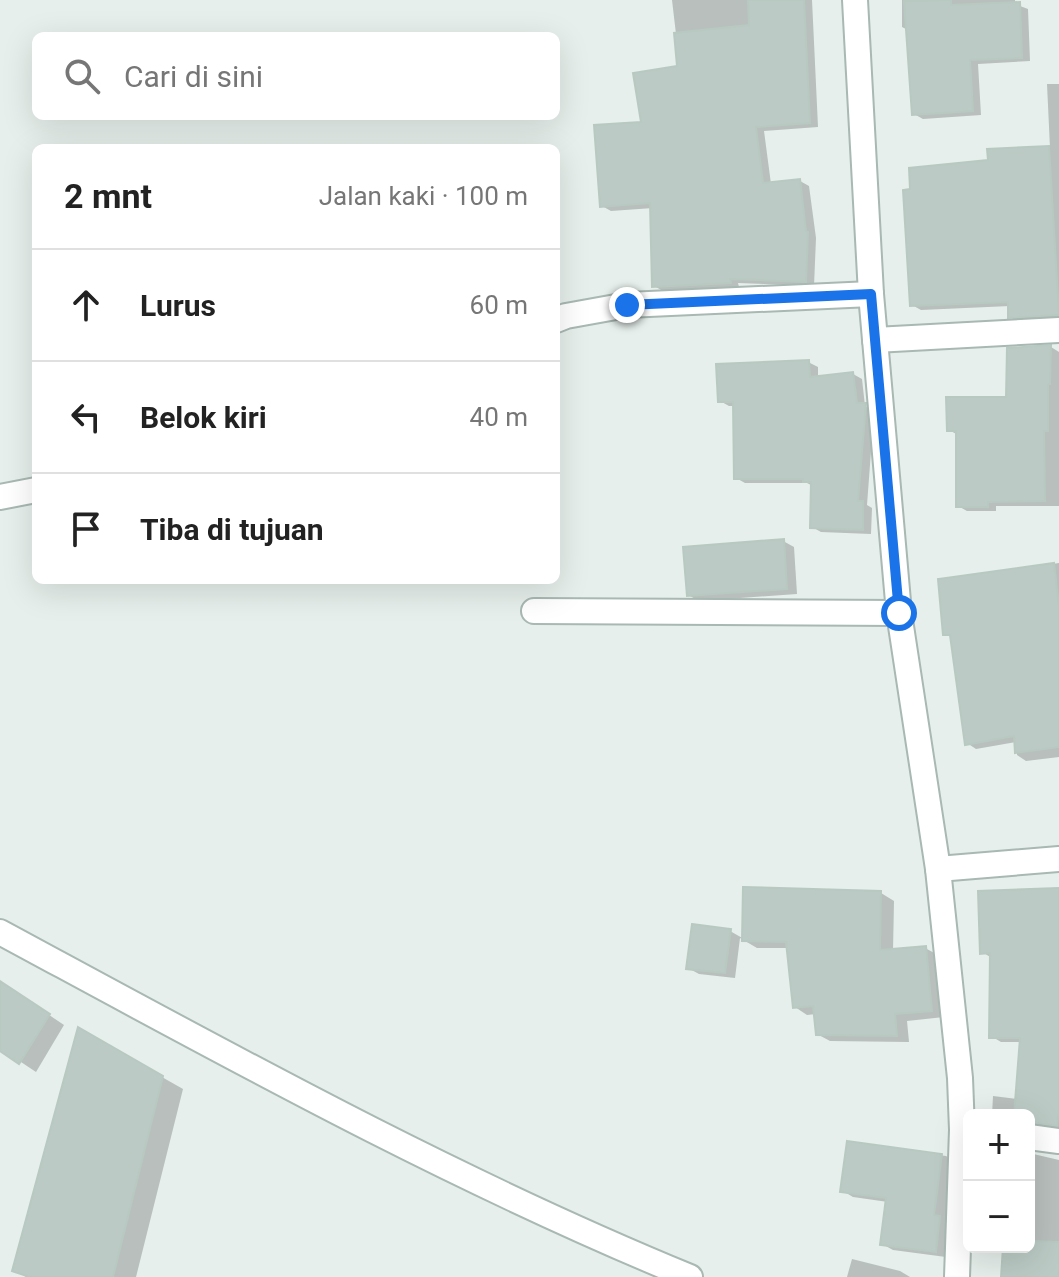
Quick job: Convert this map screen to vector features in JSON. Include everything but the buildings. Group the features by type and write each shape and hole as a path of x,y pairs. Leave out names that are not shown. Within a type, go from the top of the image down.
{"street":[{"path":"855,0 871,294 899,613 938,869 964,1109"},
{"path":"560,319 627,305 871,294"},
{"path":"875,340 1059,330"},
{"path":"0,497 32,491"},
{"path":"534,611 899,613"},
{"path":"938,869 1059,859"},
{"path":"0,932 308,1099 439,1164 690,1277"},
{"path":"1035,1138 1059,1141"},
{"path":"957,1277 963,1180"}],"route":[{"path":"627,305 871,294 899,613"}]}
